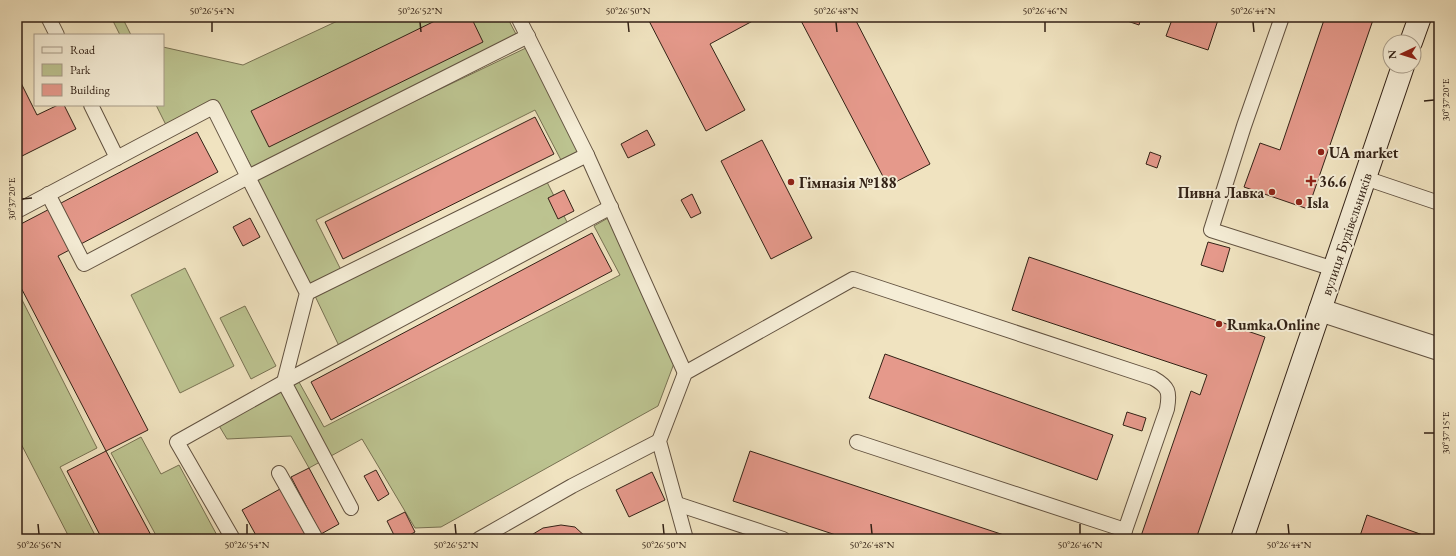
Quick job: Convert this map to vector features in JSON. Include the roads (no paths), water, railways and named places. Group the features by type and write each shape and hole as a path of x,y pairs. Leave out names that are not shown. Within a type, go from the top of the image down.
{"street":[{"path":"1414,34 1420,17"},
{"name":"вулиця Будівельників","path":"1242,539 1400,74"},
{"path":"1320,310 1439,349"}],"lane":[{"path":"48,17 56,34"},
{"path":"518,17 587,155 685,373"},
{"path":"1282,17 1244,126 1211,230 1334,269"},
{"path":"48,194 84,264 248,177 528,36"},
{"path":"92,106 117,158"},
{"path":"17,211 213,107 307,293 284,382 351,508"},
{"path":"307,293 587,155"},
{"path":"1365,178 1439,203"},
{"path":"233,539 177,442 284,382 611,207"},
{"path":"686,539 659,441 685,373 853,279 1153,378 1164,384 1169,394 1166,409 1123,534 857,442"},
{"path":"479,539 572,486 659,441"},
{"path":"279,473 316,539"},
{"path":"677,504 783,539"}],"place":[{"name":"UA market","path":"1321,152"},
{"name":"36.6","path":"1311,181"},
{"name":"Гімназія №188","path":"791,182"},
{"name":"Пивна Лавка","path":"1272,192"},
{"name":"Isla","path":"1299,202"},
{"name":"Rumka.Online","path":"1219,324"}]}
